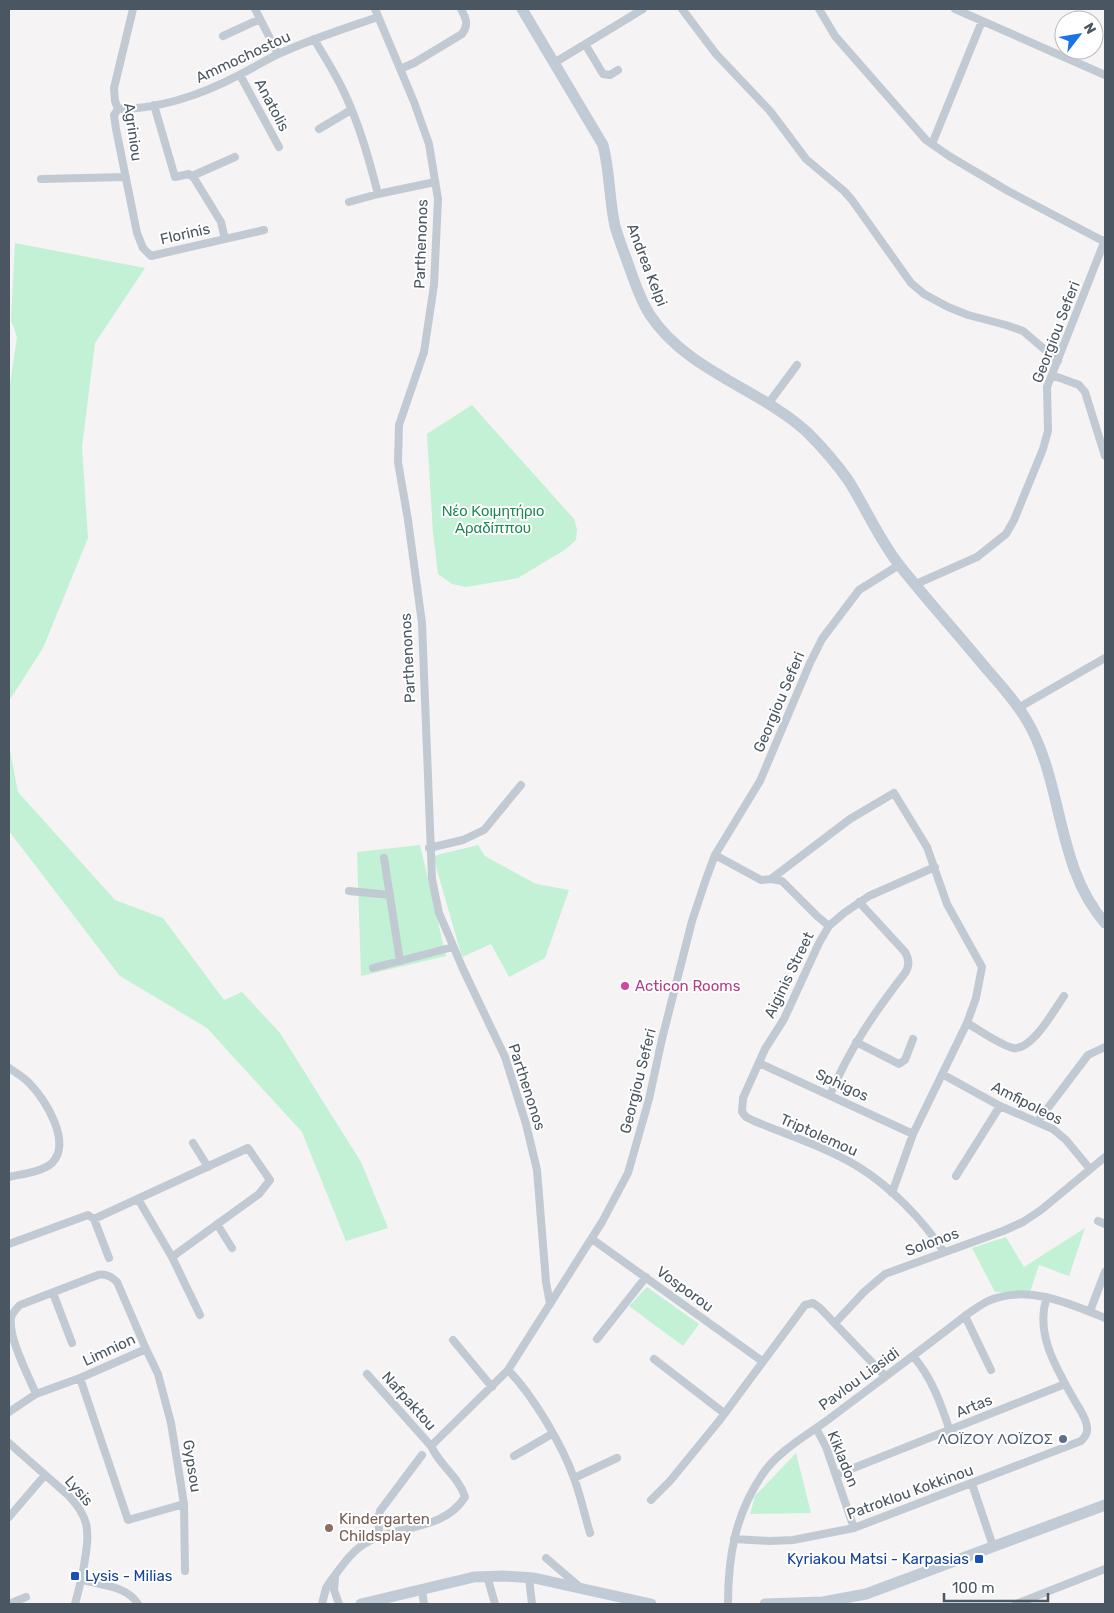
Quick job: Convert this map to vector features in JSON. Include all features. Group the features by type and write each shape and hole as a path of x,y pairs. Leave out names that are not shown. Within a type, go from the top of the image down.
{"street":[{"name":"Agriniou","path":"133,9 114,88 118,109 114,115 137,233 143,248 150,256"},
{"path":"255,9 278,54"},
{"name":"Parthenonos","path":"375,9 429,144 438,199 434,285 424,352 399,425 398,462 422,623 429,848 432,879 439,913 505,1057 526,1124 537,1170 546,1282 550,1304"},
{"path":"400,70 462,34 466,29 467,23 461,9"},
{"name":"Andrea Kelpi","path":"522,9 603,145 607,160 616,228 638,290 649,314 667,338 687,355 768,404 804,430 833,460 848,481 899,565 1018,708 1036,737 1053,786 1072,863 1079,883 1095,911 1105,923"},
{"path":"554,63 643,9"},
{"path":"682,9 716,54 770,111 806,159 852,200 911,282 924,294 948,307 1023,331 1058,360"},
{"path":"819,9 828,26 841,43 914,129 932,144 1008,191 1105,241"},
{"path":"955,9 966,11 982,21 1105,75"},
{"name":"Ammochostou","path":"118,109 135,109 179,101 240,75 278,54 314,39 378,17"},
{"path":"223,36 260,19"},
{"path":"932,144 982,21"},
{"path":"314,39 343,89 352,110 378,194"},
{"path":"584,44 603,74 610,75 618,70"},
{"name":"Anatolis","path":"240,75 279,147"},
{"path":"154,105 175,178 190,174 192,176 235,158"},
{"path":"318,129 352,110"},
{"name":"Florinis","path":"192,176 221,222 225,239"},
{"path":"41,179 126,177"},
{"path":"349,202 435,182"},
{"name":"Florinis","path":"150,256 264,230"},
{"name":"Georgiou Seferi","path":"916,584 977,556 1006,534 1014,520 1043,449 1048,431 1047,387 1105,241"},
{"path":"768,404 797,365"},
{"path":"1052,375 1079,385 1085,392 1105,456"},
{"name":"Georgiou Seferi","path":"431,1446 508,1370 592,1239 628,1173 649,1099 692,921 715,855 760,781 822,639 859,590 899,565"},
{"path":"1018,708 1105,658"},
{"path":"429,848 463,840 484,830 521,785"},
{"path":"771,879 850,819 894,793 927,846 948,904 982,967 976,998 967,1024 913,1134 892,1192"},
{"path":"715,855 761,880 782,881 811,911 830,926"},
{"path":"384,858 400,961"},
{"name":"Aiginis Street","path":"742,1112 743,1098 758,1063 788,1012 819,943 830,926 859,902 934,868"},
{"path":"349,891 390,895"},
{"path":"830,1095 842,1067 856,1042 876,1010 907,970 908,963 905,952 859,902"},
{"path":"373,968 453,947"},
{"path":"967,1024 1006,1046 1019,1047 1033,1038 1064,996"},
{"path":"856,1042 899,1064 905,1060 913,1039"},
{"path":"1038,1121 1088,1055 1105,1047"},
{"name":"Sphigos","path":"758,1063 913,1134"},
{"path":"9,1068 30,1083 42,1098 56,1128 60,1144 57,1156 50,1165 9,1177"},
{"name":"Amfipoleos","path":"942,1074 1000,1106 1046,1124 1060,1134 1090,1169"},
{"path":"956,1176 1000,1106"},
{"name":"Triptolemou","path":"742,1112 754,1122 856,1165 892,1192 927,1230 944,1252"},
{"path":"193,1143 208,1167"},
{"path":"94,1219 248,1148 270,1180 259,1194 172,1257"},
{"name":"Solonos","path":"835,1323 864,1292 885,1274 1003,1231 1022,1222 1040,1210 1105,1157"},
{"path":"138,1199 172,1257 200,1316"},
{"path":"9,1244 88,1215 94,1219 109,1258"},
{"path":"217,1224 232,1248"},
{"name":"Vosporou","path":"592,1239 762,1362"},
{"path":"1090,1311 1105,1272"},
{"name":"Limnion","path":"9,1412 36,1394 80,1378 146,1349 117,1282 108,1276 98,1275 53,1293"},
{"path":"597,1339 646,1277"},
{"path":"36,1394 17,1349 11,1327 12,1316 20,1305 53,1293 72,1343"},
{"name":"Pavlou Liasidi","path":"728,1604 728,1574 734,1539 745,1506 763,1474 778,1457 816,1428 965,1316 983,1304 1002,1296 1023,1294 1047,1297 1105,1318"},
{"path":"1047,1297 1043,1315 1047,1344 1065,1384"},
{"path":"651,1500 670,1481 724,1413 805,1304 809,1303 816,1306 835,1323 885,1376"},
{"path":"965,1316 992,1370"},
{"path":"453,1340 492,1387"},
{"name":"Gypsou","path":"80,1378 128,1520 184,1504 171,1422 158,1374 146,1349"},
{"path":"913,1356 935,1390 950,1431"},
{"path":"654,1360 724,1413"},
{"path":"508,1370 521,1383 568,1463 590,1533"},
{"name":"Nafpaktou","path":"367,1374 431,1446"},
{"name":"Artas","path":"836,1475 1065,1384"},
{"name":"Patroklou Kokkinou","path":"734,1539 793,1540 854,1528 1077,1443 1087,1434 1087,1425 1065,1384"},
{"name":"Kikladon","path":"816,1428 826,1447 854,1528"},
{"path":"514,1456 552,1434"},
{"name":"Lysis","path":"9,1443 77,1504 85,1519 89,1535 82,1580 75,1604"},
{"path":"322,1604 326,1588 336,1573 362,1545 380,1536 427,1524 443,1517 454,1510 465,1497 462,1488 437,1458 431,1446"},
{"path":"380,1536 378,1521 380,1511 422,1455"},
{"path":"574,1478 618,1458"},
{"path":"9,1517 45,1475"},
{"path":"972,1484 993,1546"},
{"path":"184,1504 185,1571"},
{"path":"765,1604 823,1603 866,1594 1105,1505"},
{"path":"546,1558 583,1589"},
{"path":"1016,1604 1105,1569"},
{"path":"336,1573 334,1590 339,1604"},
{"path":"487,1576 495,1604"},
{"path":"361,1604 474,1577 487,1576 529,1578 583,1589 635,1603 652,1604"},
{"path":"529,1578 532,1604"},
{"path":"82,1580 121,1590 131,1595 138,1604"},
{"path":"422,1590 424,1604"},
{"path":"9,1604 26,1597"}],"green space":[{"path":"15,243 145,268 95,343 82,447 88,538 43,648 9,701 9,391 17,337 11,320"},
{"name":"Νέο Κοιμητήριο Αραδίππου","path":"472,405 574,519 577,529 576,540 566,549 518,578 466,587 452,584 438,574 433,533 427,434"},
{"path":"9,745 18,792 115,900 163,918 224,1000 242,992 280,1033 361,1162 388,1228 346,1241 302,1132 207,1028 120,976 9,831"},
{"path":"420,845 446,956 361,976 357,852"},
{"path":"478,845 485,856 536,884 569,890 545,958 509,977 491,944 462,957 433,856"},
{"path":"1085,1228 1069,1276 1039,1265 1030,1292 995,1292 972,1248 1006,1237 1024,1267"},
{"path":"647,1287 699,1324 683,1346 629,1306"},
{"path":"796,1453 811,1513 750,1514 755,1496"}],"place":[{"name":"Acticon Rooms","path":"625,986"},
{"name":"ΛΟΪΖΟΥ ΛΟΪΖΟΣ","path":"1063,1439"},
{"name":"Kindergarten Childsplay","path":"329,1528"},
{"name":"Kyriakou Matsi - Karpasias","path":"979,1559"},
{"name":"Lysis - Milias","path":"75,1576"}]}
